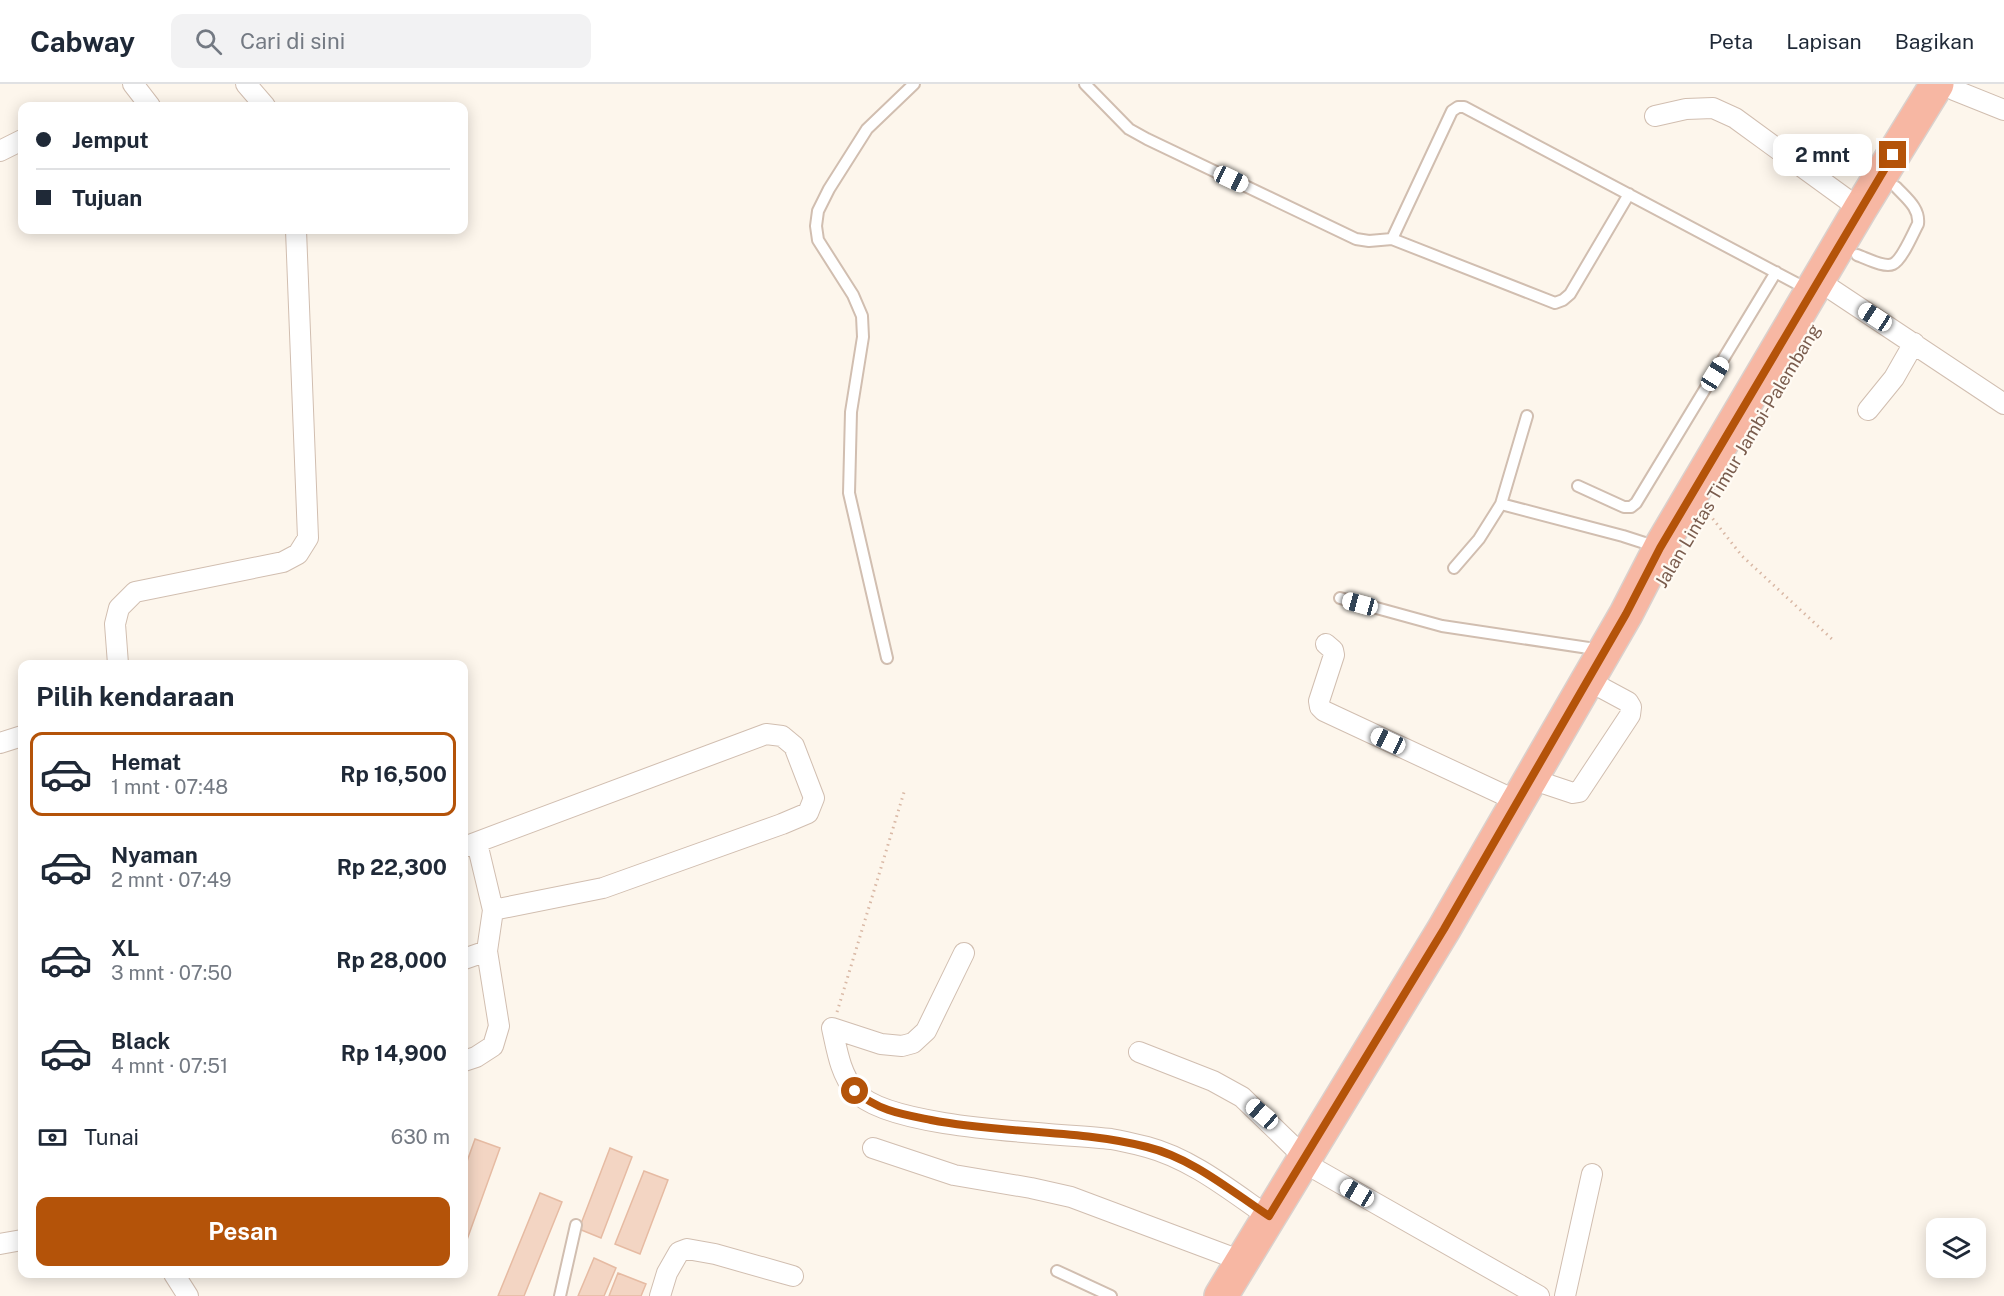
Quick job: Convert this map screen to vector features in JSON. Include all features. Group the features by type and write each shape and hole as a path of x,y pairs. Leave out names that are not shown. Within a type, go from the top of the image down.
{"highway":[{"name":"Jalan Lintas Timur Jambi-Palembang","path":"1247,1296 1311,1164 1605,651 1660,548 1822,288 1857,255 1949,86"},
{"name":"Jalan Lintas Timur Jambi-Palembang","path":"1221,1296 1269,1216 1311,1164 1546,784 1706,510 1822,288 1860,209 1949,86"}],"street":[{"path":"133,84 147,102"},
{"path":"246,84 262,102"},
{"path":"1949,86 2004,110"},
{"path":"1654,116 1686,109 1713,108 1736,118 1860,209"},
{"path":"0,151 18,142"},
{"path":"118,660 115,624 119,608 135,592 283,562 298,554 308,538 296,234"},
{"path":"1822,288 1914,343 2004,404"},
{"path":"1868,410 1894,378 1914,343"},
{"path":"1326,644 1333,650 1334,655 1319,700 1320,707 1324,711 1517,801"},
{"path":"468,1060 494,1046 499,1026 487,951 493,910 470,845 766,734 782,736 794,746 814,798 808,813 782,825 603,888 493,910"},
{"path":"0,743 18,737"},
{"path":"468,958 487,951"},
{"path":"832,1028 881,1044 902,1046 913,1043 926,1031 964,953"},
{"path":"832,1028 840,1065 855,1091 869,1103 894,1113 964,1126 1114,1140 1150,1148 1179,1158 1269,1216"},
{"path":"1139,1052 1213,1081 1242,1097 1311,1164 1539,1296"},
{"path":"873,1148 954,1175 1071,1197 1242,1261"},
{"path":"1565,1296 1592,1174"},
{"path":"0,1244 18,1241"},
{"path":"660,1296 667,1273 678,1252 687,1249 715,1254 793,1276"},
{"path":"177,1278 188,1296"}],"lane":[{"path":"888,658 849,494 851,412 863,337 862,316 853,295 818,240 816,226 818,211 867,129 914,84"},
{"path":"1085,84 1113,114 1130,129 1147,139 1356,239 1392,239 1555,303 1570,294 1629,194"},
{"path":"1392,239 1452,111 1458,106 1476,112 1776,272 1822,288"},
{"path":"1578,486 1624,507 1631,507 1636,503 1776,272"},
{"path":"1454,568 1479,539 1501,504 1527,416"},
{"path":"1501,504 1660,548"},
{"path":"1340,598 1442,626 1605,651"},
{"path":"560,1296 576,1225"},
{"path":"1058,1271 1111,1296"}],"path":[{"path":"1706,510 1742,556 1833,640"},
{"path":"832,1028 846,976 905,789"}],"building":[{"path":"475,1139 500,1148 468,1237 468,1159"},
{"path":"610,1148 632,1157 601,1238 579,1229"},
{"path":"644,1171 668,1180 640,1254 615,1244"},
{"path":"540,1193 562,1202 524,1296 498,1296"},
{"path":"594,1258 616,1268 604,1296 578,1296"},
{"path":"618,1273 646,1284 641,1296 609,1296"}],"route":[{"path":"855,1091 869,1103 894,1113 964,1126 1114,1140 1150,1148 1179,1158 1269,1216 1444,929 1626,614 1660,548 1893,155"}]}
